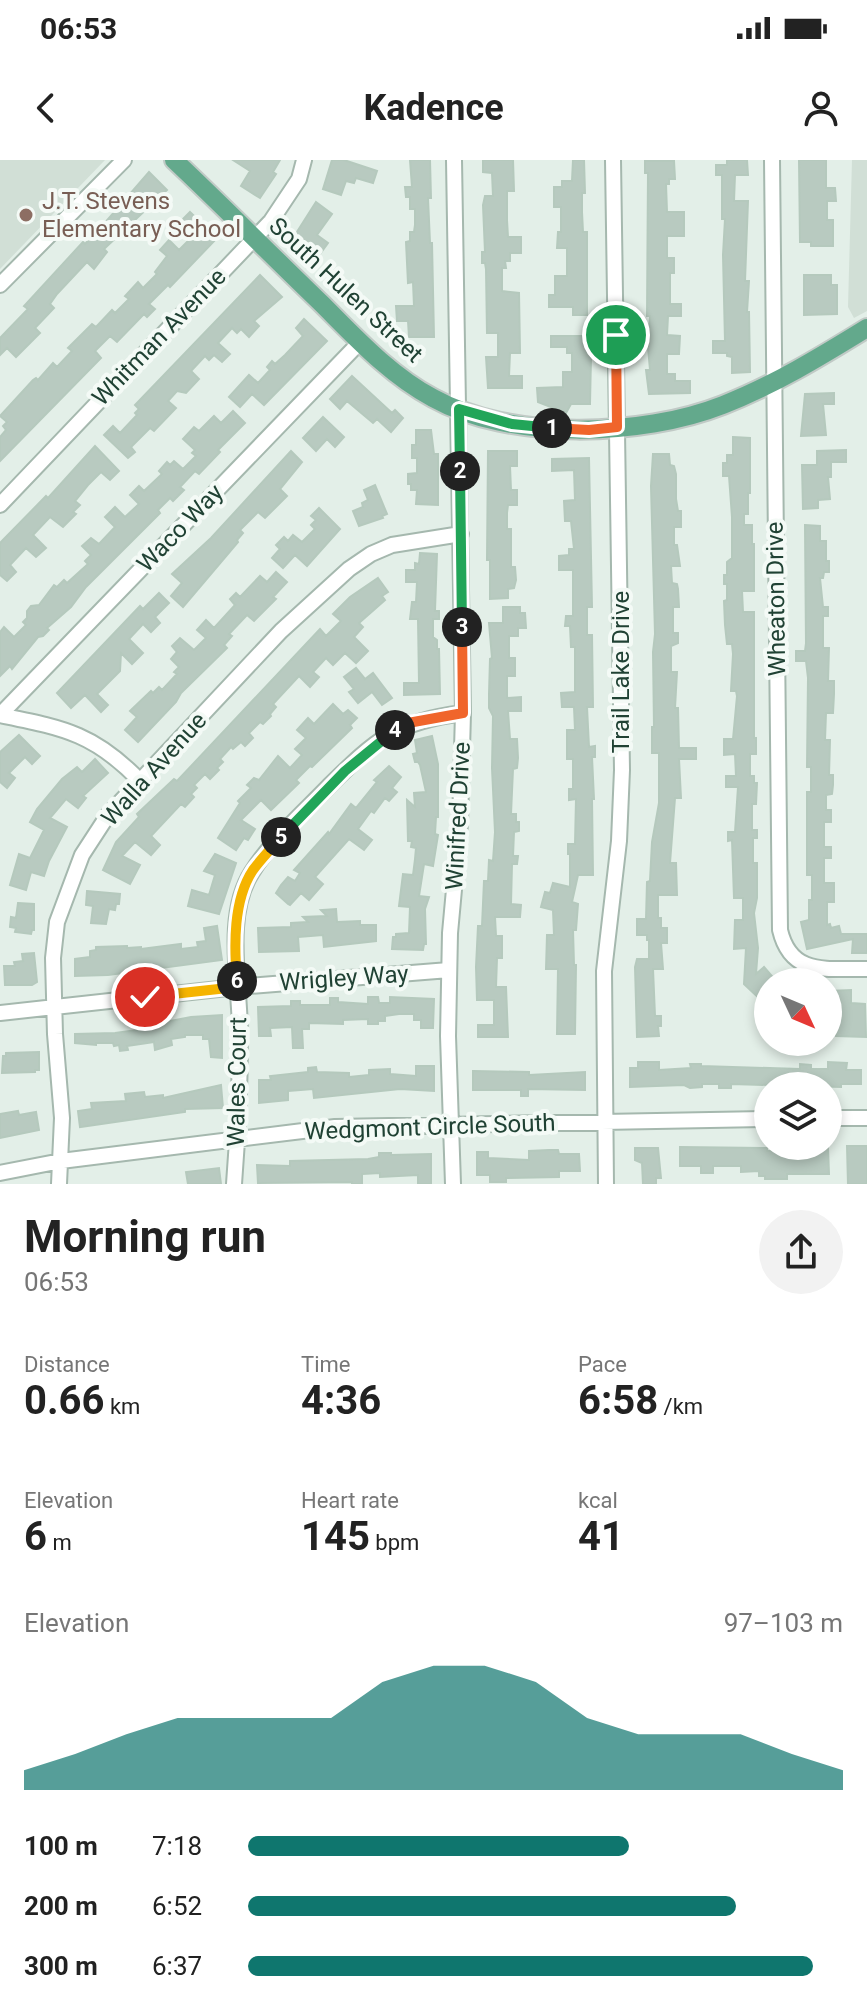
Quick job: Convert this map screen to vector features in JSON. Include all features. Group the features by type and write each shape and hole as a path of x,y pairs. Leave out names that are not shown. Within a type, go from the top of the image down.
{"main road":[{"name":"South Hulen Street","path":"174,160 376,358 432,398 459,409 531,427 589,430 617,427 676,418 720,406 773,383 867,328"}],"street":[{"path":"0,285 124,160"},
{"name":"Whitman Avenue","path":"0,505 271,221 299,179 304,160"},
{"name":"Winifred Drive","path":"453,1184 449,970 460,824 463,713 454,160"},
{"name":"Trail Lake Drive","path":"606,1184 604,971 619,841 622,770 613,160"},
{"name":"Wheaton Drive","path":"772,160 780,930 787,952 812,968 867,969"},
{"name":"Waco Way","path":"0,715 360,342"},
{"name":"Walla Avenue","path":"59,1184 62,1118 53,958 57,922 82,855 108,815 281,631 349,569 392,545 461,534"},
{"name":"Wales Court","path":"234,1184 240,1030 237,925 242,892 252,871 293,823 388,734 408,723 463,713"},
{"path":"0,715 80,734 121,761 140,781"},
{"name":"Wrigley Way","path":"0,1013 237,987 449,970"},
{"path":"842,1118 867,1118"},
{"name":"Wedgmont Circle South","path":"0,1173 61,1161 335,1127 754,1119"}],"shaded area":[{"name":"J.T. Stevens Elementary School","path":"0,160 105,160 0,269"},
{"path":"852,160 867,160 867,311 854,318 848,307"}],"building":[{"path":"233,160 280,160 273,172 276,174 260,198 241,186 250,171"},
{"path":"332,160 344,160 377,171 373,183 356,178 354,183 346,181 341,195 323,189"},
{"path":"410,160 430,160 431,198 428,198 434,337 409,337 408,321 397,321 396,306 414,306 413,282 408,283 406,242 410,241 410,232 414,232 415,225 415,209 410,209 410,197 406,197 405,187 412,187"},
{"path":"483,160 513,160 514,191 507,191 508,237 521,237 521,253 510,253 510,261 505,261 502,291 519,293 520,353 510,353 509,376 522,376 522,388 488,388 486,357 498,357 498,333 487,333 486,269 485,263 482,263 482,252 485,252 483,205 485,196 493,196 492,173 483,172"},
{"path":"573,160 584,160 582,212 583,232 587,232 587,315 573,315 573,307 549,307 549,295 555,295 555,276 567,276 567,248 557,248 558,232 561,232 561,207 554,207 554,187 562,187 562,181 572,181"},
{"path":"727,160 747,160 748,175 735,175 734,201 748,201 745,281 749,281 750,372 732,373 732,357 727,353 713,353 713,341 725,341 725,219 722,219 722,175 716,175 716,165 727,165"},
{"path":"799,160 826,160 826,188 835,188 836,201 827,201 827,220 833,220 833,246 811,246 811,242 800,242"},
{"path":"645,161 674,161 675,179 669,179 669,184 666,184 667,212 684,212 684,236 667,236 667,258 674,258 674,273 670,273 670,304 681,304 681,316 668,316 667,335 680,336 679,354 667,354 667,374 675,374 675,381 690,381 690,393 649,394 646,370 650,370 650,316 647,316 648,173 645,173"},
{"path":"149,172 167,190 104,249 107,252 94,269 87,262 57,294 50,304 54,308 35,328 40,333 16,357 7,348 0,355 0,338 28,309 24,306 83,242 85,244 103,225"},
{"path":"316,202 332,214 317,235 328,243 320,254 295,235"},
{"path":"190,212 217,238 170,287 168,285 149,304 155,309 147,317 144,314 117,342 110,336 95,351 101,358 0,461 0,437 6,430 3,426 7,422 0,416 33,380 38,380 53,363 57,367 72,351 68,348 92,324 96,327 112,310 115,313 129,299 125,296 138,282 143,288 157,274 155,272 167,256 160,250 169,240 179,250 192,237 181,221"},
{"path":"260,275 282,297 254,321 259,326 249,337 241,329 237,333 232,328 218,343 230,354 222,362 214,355 209,360 205,356 191,371 199,379 186,393 177,391 168,401 176,408 154,431 150,428 131,447 135,452 128,458 104,435 113,426 120,433 137,415 135,413 139,409 135,405"},
{"path":"804,275 831,275 831,285 837,285 837,314 804,315"},
{"path":"304,319 327,341 264,405 252,394 240,407 229,397 249,375 258,383 270,370 267,367 272,361 275,364 285,355 303,336 296,328"},
{"path":"551,336 587,336 591,357 590,404 571,404 566,413 538,402 537,388 563,387 563,372 572,372 572,353 567,353 567,347 551,347"},
{"path":"352,376 392,413 395,410 403,418 391,432 377,419 373,423 347,401 340,409 330,399"},
{"path":"834,393 834,404 823,404 826,435 801,436 805,394"},
{"path":"233,411 245,423 218,450 220,452 199,474 195,471 180,487 184,490 158,510 160,513 86,587 71,607 47,628 49,630 38,637 12,669 10,666 0,676 0,632 4,627 14,637 26,625 23,622 31,606 39,605 54,585 57,587 64,580 67,583 88,564 85,561 91,555 82,546 91,538 99,544 115,527 105,517 115,507 125,517 139,504 130,495 139,486 144,491 162,474 159,471 167,462 170,465 174,461 183,469 196,456 192,453 195,450 183,439 194,427 199,431 214,416 221,423"},
{"path":"323,417 344,437 335,447 327,439 316,451 303,438"},
{"path":"416,430 431,430 434,454 438,454 438,505 416,504 417,490 411,490 411,484 408,484 408,474 417,473 417,458 412,458"},
{"path":"733,437 750,438 750,493 744,525 752,525 754,591 742,591 743,612 754,612 756,754 750,754 750,776 754,776 754,783 757,783 756,804 752,804 752,830 757,830 757,838 753,838 753,863 757,863 754,913 758,948 754,993 744,984 746,948 734,949 735,920 743,920 743,898 734,898 732,840 728,841 728,832 735,832 738,787 726,787 726,776 736,776 735,754 724,755 724,739 733,739 737,696 736,691 731,691 733,654 732,644 727,644 724,601 727,600 727,584 724,584 724,575 727,575 727,562 732,558 732,517 729,476 723,476 723,463 727,463 727,455 733,455"},
{"path":"95,446 119,471 110,480 101,472 88,485 75,501 80,505 73,512 76,514 63,527 50,517 33,535 46,548 36,557 26,548 10,565 16,572 7,581 0,575 0,543 46,496 48,498"},
{"path":"846,450 846,462 831,462 831,477 828,477 830,499 818,500 818,508 803,509 802,465 817,465 817,451"},
{"path":"291,451 302,462 280,489 287,496 265,518 258,512 240,530 243,533 238,542 183,607 171,596 182,583 172,574 211,538"},
{"path":"488,451 517,451 517,466 510,466 511,490 517,490 517,505 508,505 507,513 507,529 511,529 511,567 515,567 516,580 514,588 508,589 508,598 490,599 490,560 487,560"},
{"path":"653,454 669,454 670,465 674,466 676,474 681,527 674,527 674,545 677,545 680,566 671,566 672,583 677,584 678,589 679,607 673,607 673,633 678,633 678,643 671,646 671,672 677,672 675,708 678,708 679,748 696,748 696,759 679,759 681,798 675,798 670,863 676,863 677,895 658,895 658,918 661,918 661,928 667,928 667,943 661,943 663,969 653,969 655,1016 661,1016 659,1036 637,1037 635,967 637,959 649,959 649,940 647,935 637,935 637,919 646,919 647,882 650,881 652,842 659,803 659,753 652,753 655,634"},
{"path":"589,458 592,607 587,607 587,635 592,635 593,707 587,707 589,747 595,746 595,757 592,757 593,875 578,875 572,902 578,904 576,930 573,930 575,1034 557,1034 558,969 546,969 547,935 554,935 553,910 541,907 545,892 550,893 553,883 570,887 568,844 575,844 576,799 569,800 569,789 573,789 573,759 567,759 567,730 575,730 574,707 562,707 561,693 575,692 575,647 571,647 570,626 565,626 566,616 573,616 573,570 559,570 559,556 569,555 569,549 574,549 571,521 565,521 564,501 575,500 574,470 552,471 552,459"},
{"path":"375,485 387,514 359,526 353,511 363,507 362,503 368,500 364,490"},
{"path":"319,508 340,529 307,566 295,555 283,568 272,558 280,549 276,545 284,537 288,541 293,535 302,542 315,529 311,525 316,520 311,516"},
{"path":"805,525 820,526 820,541 826,541 826,561 829,561 829,572 824,572 823,578 820,578 823,607 828,607 828,616 823,616 823,648 829,648 828,681 834,681 833,713 826,713 825,740 830,740 829,775 833,775 832,794 826,795 826,810 831,810 831,822 824,822 824,847 831,847 831,858 824,858 824,883 834,883 834,902 827,902 827,925 830,924 831,928 839,926 841,934 867,934 867,953 852,953 853,939 807,949 801,922 809,920 809,900 812,900 812,875 807,875 807,792 811,792 811,767 807,767 808,678 806,661 796,661 796,651 805,651 806,643"},
{"path":"420,553 437,554 435,611 439,611 439,619 433,619 433,637 439,649 440,694 404,695 404,683 419,683 418,619 410,619 412,602 416,602 417,582 406,582 406,570 415,570"},
{"path":"276,572 287,582 273,597 276,599 254,621 247,615 229,634 232,636 224,645 227,648 181,693 138,742 125,730 137,717 130,711 151,691 153,693 159,687 162,690 177,674 174,672 179,667 171,659 177,652 172,646 180,638 194,650 206,638 197,630 206,620 214,628 235,605 230,599 236,593 240,597 260,576 267,582"},
{"path":"378,578 388,592 382,596 385,600 359,623 363,627 354,637 368,651 356,663 345,653 333,665 326,658 313,672 319,677 310,687 299,676 273,704 276,707 271,716 249,733 253,738 245,746 241,742 233,749 231,747 220,759 223,762 217,768 219,770 210,779 205,774 194,785 197,788 191,794 194,797 185,807 181,804 151,836 160,845 151,855 135,842 122,856 140,865 130,884 103,870 116,842 139,817 137,814 174,779 177,781 320,629 326,636 341,621 333,614 350,597"},
{"path":"159,593 169,603 155,617 160,623 151,632 143,624 129,639 143,653 132,664 121,653 120,671 97,694 108,705 101,712 85,695 71,708 57,693 140,606 143,609"},
{"path":"503,607 520,607 520,613 525,613 526,628 518,628 518,636 509,636 509,658 515,658 515,676 507,676 507,698 521,697 521,711 508,711 510,739 517,739 518,758 517,768 513,769 511,814 516,814 516,822 519,822 519,831 514,832 513,856 518,856 517,864 512,864 511,904 521,905 520,917 495,917 496,936 502,936 502,958 497,958 496,987 506,987 508,1037 478,1037 478,1025 494,1025 494,1000 477,1000 476,967 484,881 488,881 489,860 493,861 495,832 493,716 489,708 492,658 489,623 503,623"},
{"path":"356,668 365,679 373,673 392,698 382,705 372,692 358,703 349,692 354,689 344,677"},
{"path":"333,704 343,714 348,710 357,718 350,725 352,728 296,780 299,783 271,810 261,800 241,820 255,829 236,850 218,838 240,803 238,801 251,788 247,785 254,778 259,780 278,756 290,768 302,755 295,749 306,738 297,730 308,718 314,724"},
{"path":"19,735 40,756 32,764 25,757 9,773 15,778 7,788 0,782 0,752"},
{"path":"432,736 438,764 435,834 438,835 433,866 424,864 419,896 429,897 425,909 426,944 423,950 392,949 396,934 409,933 410,907 399,906 403,874 413,875 416,848 411,847 412,841 408,841 407,800 415,807 414,793 426,792 420,765 415,762 413,754 417,753 415,740"},
{"path":"95,759 108,773 83,796 86,798 78,808 66,799 50,818 67,827 44,876 31,872 26,890 10,885 19,854 30,858 44,830 30,822 37,809 62,779 77,767 82,772"},
{"path":"389,766 401,777 392,788 397,792 389,801 385,798 374,813 371,811 358,829 372,840 364,850 349,839 315,877 323,884 309,900 301,893 288,904 276,893 281,885 288,877 295,881 300,873 294,870 329,834 351,804 356,808 377,782 374,780"},
{"path":"215,854 236,863 219,914 188,906 192,890 209,895 215,875 204,871"},
{"path":"87,891 120,894 115,910 109,909 106,924 91,923 93,906 86,905"},
{"path":"18,903 34,904 34,930 31,934 15,932 16,928 10,927 11,917 16,918"},
{"path":"336,909 337,922 360,921 360,925 376,925 376,941 324,947 323,935 298,937 299,951 259,952 258,928 291,927 291,923 308,922 303,917 327,916 321,910"},
{"path":"217,926 222,960 108,975 75,976 75,959 90,957 90,951 96,950 96,947 141,949 181,944 181,949 198,947 197,942 206,941 204,928"},
{"path":"34,953 37,982 32,985 5,985 4,966 15,966 14,962 23,961 22,954"},
{"path":"842,990 851,990 851,1003 865,1004 866,1037 842,1036"},
{"path":"368,997 378,997 379,1003 390,1003 390,997 434,999 433,1028 421,1028 421,1020 414,1020 414,1014 399,1014 385,1016 385,1021 378,1021 378,1024 368,1024 368,1019 343,1020 343,1024 309,1023 309,1029 302,1029 303,1048 293,1048 292,1027 270,1028 271,1036 259,1036 258,1007 291,1006 291,1001 300,1001 300,1005 330,1005 330,998 338,998 338,1002 368,1004"},
{"path":"222,1015 222,1058 211,1057 209,1039 203,1039 203,1035 171,1039 172,1045 155,1050 154,1042 127,1046 128,1050 120,1051 119,1045 114,1046 113,1043 75,1043 75,1034 115,1033 152,1028 151,1021 160,1020 160,1023"},
{"path":"39,1052 39,1070 2,1073 6,1053"},
{"path":"638,1062 659,1062 659,1070 691,1068 690,1064 800,1069 800,1064 811,1065 811,1069 828,1069 828,1062 847,1063 846,1070 861,1070 861,1084 842,1084 842,1072 754,1072 754,1085 731,1084 731,1088 719,1088 719,1084 690,1088 684,1085 630,1087 630,1068 638,1068"},
{"path":"416,1066 434,1066 434,1091 400,1089 314,1098 313,1089 288,1091 288,1100 259,1103 259,1080 271,1080 270,1076 308,1072 308,1068 316,1067 317,1072 349,1073 349,1077 369,1075 369,1070 390,1069 390,1074 416,1076"},
{"path":"473,1071 529,1072 529,1075 585,1072 585,1090 528,1089 528,1096 521,1096 521,1090 473,1090"},
{"path":"221,1085 223,1108 185,1109 185,1112 80,1127 78,1111 92,1109 91,1103 126,1101 125,1094 144,1092 145,1097 163,1095 163,1098"},
{"path":"18,1111 19,1115 36,1112 39,1130 0,1138 0,1114"},
{"path":"847,1146 867,1146 867,1184 848,1184"},
{"path":"680,1147 754,1148 754,1160 828,1160 829,1174 787,1174 787,1179 765,1179 765,1176 759,1176 759,1171 741,1172 741,1166 713,1166 713,1173 701,1173 701,1166 680,1166"},
{"path":"635,1148 658,1148 661,1178 656,1178 656,1184 643,1184 642,1163 635,1160"},
{"path":"558,1150 559,1154 579,1154 580,1171 559,1171 559,1177 506,1178 506,1182 490,1182 490,1175 477,1175 477,1152 488,1152 488,1158 529,1160 529,1151"},
{"path":"379,1153 431,1154 431,1184 418,1184 418,1175 380,1177 380,1173 362,1174 362,1184 258,1183 257,1165 290,1166 290,1161 368,1159 379,1157"},
{"path":"219,1168 221,1184 188,1184 186,1172"}],"place":[{"name":"J.T. Stevens Elementary School","path":"26,215"}],"route":[{"path":"145,997 237,987 237,925 242,892 252,871 293,823 365,752 388,734 408,723 463,713 459,409 531,427 589,430 617,427 616,335"}]}
